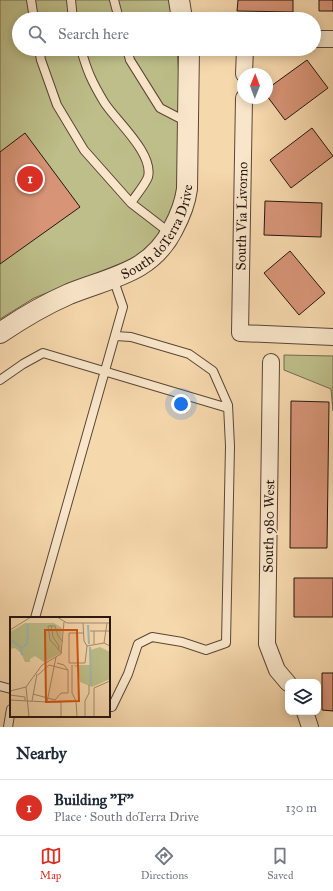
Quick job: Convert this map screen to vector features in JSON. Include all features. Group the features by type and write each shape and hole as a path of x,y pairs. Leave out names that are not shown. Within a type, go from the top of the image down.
{"street":[{"path":"180,0 181,12"},
{"path":"321,39 333,39"},
{"name":"South doTerra Drive","path":"0,333 28,314 68,295 127,274 149,260 161,250 171,234 185,199 189,56"},
{"path":"244,68 245,56"},
{"name":"South Via Livorno","path":"244,104 240,333 333,337"},
{"name":"South 980 West","path":"271,362 267,644 277,670 285,679"},
{"path":"306,715 310,727"}],"lane":[{"path":"31,0 33,12"},
{"path":"71,0 72,12"},
{"path":"114,0 117,12"},
{"path":"40,56 57,105 84,150 131,203 171,234"},
{"path":"83,56 87,72 105,104 137,143 147,163 148,176 131,203"},
{"path":"129,56 160,108 188,122"},
{"path":"35,617 106,372 123,307 113,278"},
{"path":"110,707 112,707 128,674 138,644 152,637 182,642 206,650 226,643 230,450 228,408 214,371 189,354 131,337 116,336"},
{"path":"0,380 23,364 43,353 228,408"},
{"path":"0,686 10,689"},
{"path":"8,727 10,715"}],"green space":[{"path":"0,0 171,0 171,12 12,12 12,56 177,56 181,109 178,195 159,238 137,257 34,298 0,319"},
{"path":"284,355 333,356 333,411 331,389 284,370"}],"building":[{"path":"238,0 293,0 293,12 237,11"},
{"path":"319,0 333,0 333,11 319,11"},
{"path":"307,60 328,88 285,120 273,104 273,85"},
{"path":"312,128 333,156 291,188 270,160"},
{"path":"25,133 80,207 0,264 0,152"},
{"path":"265,201 322,203 321,237 264,235"},
{"path":"290,251 325,293 299,315 264,273"},
{"path":"291,401 329,402 327,548 290,548"},
{"path":"294,578 333,578 333,617 294,617"},
{"path":"322,673 333,673 333,711 322,710"}],"place":[{"name":"Building \"F\"","path":"30,179"}]}
